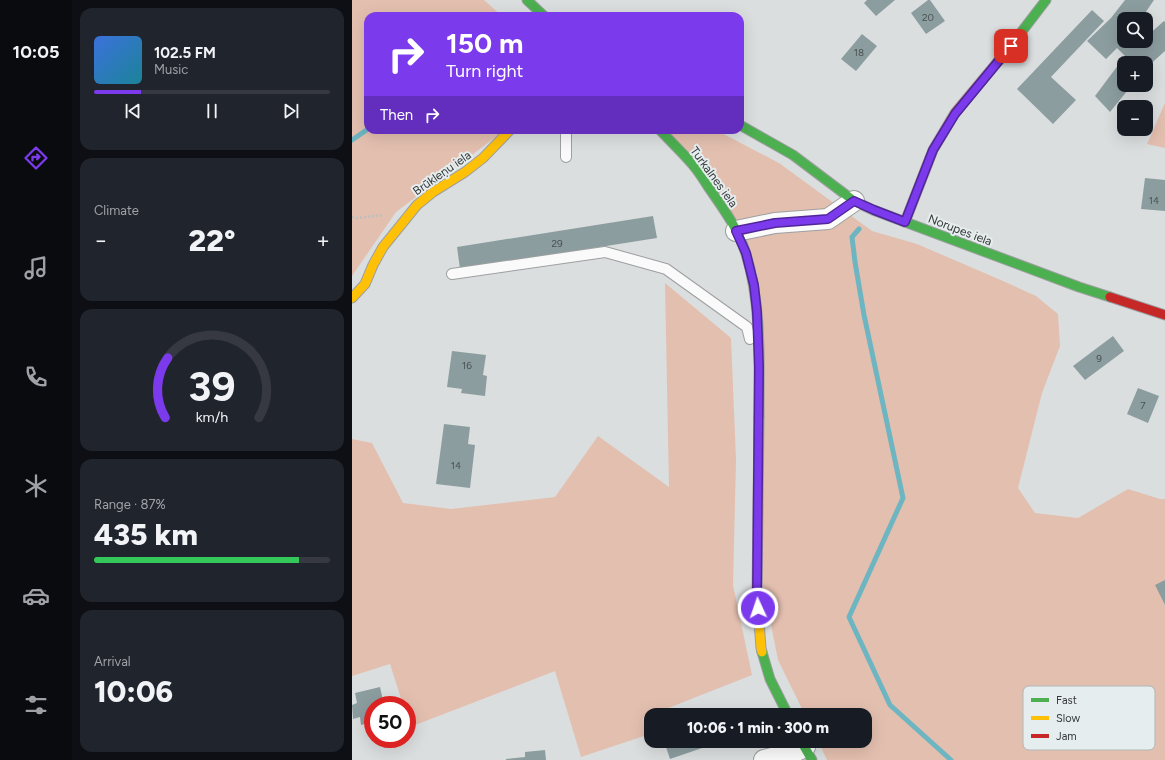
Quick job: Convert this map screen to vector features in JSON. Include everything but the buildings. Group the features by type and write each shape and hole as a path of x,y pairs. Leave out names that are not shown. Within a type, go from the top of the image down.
{"street":[{"path":"527,0 540,12"},
{"path":"905,222 933,150 955,114 1011,46 1046,0"},
{"name":"Norupes iela","path":"744,127 793,155 854,201 874,210 1072,284 1165,315"},
{"name":"Brūkleņu iela","path":"352,298 365,284 383,247 417,205 433,192 465,172 483,158 506,134"},
{"name":"Turkalnes iela","path":"664,134 694,166 723,208 746,253 754,285 757,312 759,367 757,595 761,648 770,679 784,708"},
{"path":"736,231 775,223 828,219 854,201"},
{"path":"764,760 806,749"}],"lane":[{"path":"566,134 566,158"},
{"path":"452,274 606,252 666,269 747,327 759,367"}],"shaded area":[{"path":"352,0 484,0 498,12 364,12 364,134 500,134 396,212 352,276"},
{"path":"1165,103 1165,148 1147,144 1151,136 1153,136 1153,130"},
{"path":"670,134 724,134 779,163 872,231 917,244 1003,281 1036,296 1058,314 1060,346 1042,393 1018,488 1035,513 1078,518 1128,489 1160,499 1165,499 1165,760 827,760 821,748 872,748 872,708 802,708 778,660 762,580 757,272"},
{"path":"665,283 731,338 736,460 733,585 752,675 668,708 644,708 644,736 581,757 555,671 416,725 416,696 400,696 390,664 352,676 352,439 372,443 403,503 451,509 555,497 598,436 669,487"}],"waterway":[{"path":"352,140 364,132"},
{"path":"859,229 852,237 855,262 864,315 903,498 849,617 890,705 951,760"}],"traffic: fast":[{"path":"527,0 540,12"},
{"path":"1010,47 1046,0"},
{"path":"744,127 793,155 854,201 873,210 1079,287 1110,297"},
{"path":"664,134 699,173 730,220 743,245 751,273 757,314 759,417"},
{"path":"762,652 770,679 784,708"},
{"path":"805,748 812,760"}],"traffic: slow":[{"path":"352,298 365,284 383,247 417,205 433,192 465,172 483,158 506,134"},
{"path":"759,417 757,595 762,652"}],"traffic: jam":[{"path":"905,222 933,150 955,113 1010,47"},
{"path":"1110,297 1165,315"}],"route":[{"path":"758,608 759,367 757,312 754,285 746,253 736,231 775,223 828,219 854,201 905,222 933,150 955,114 1011,46"}]}
